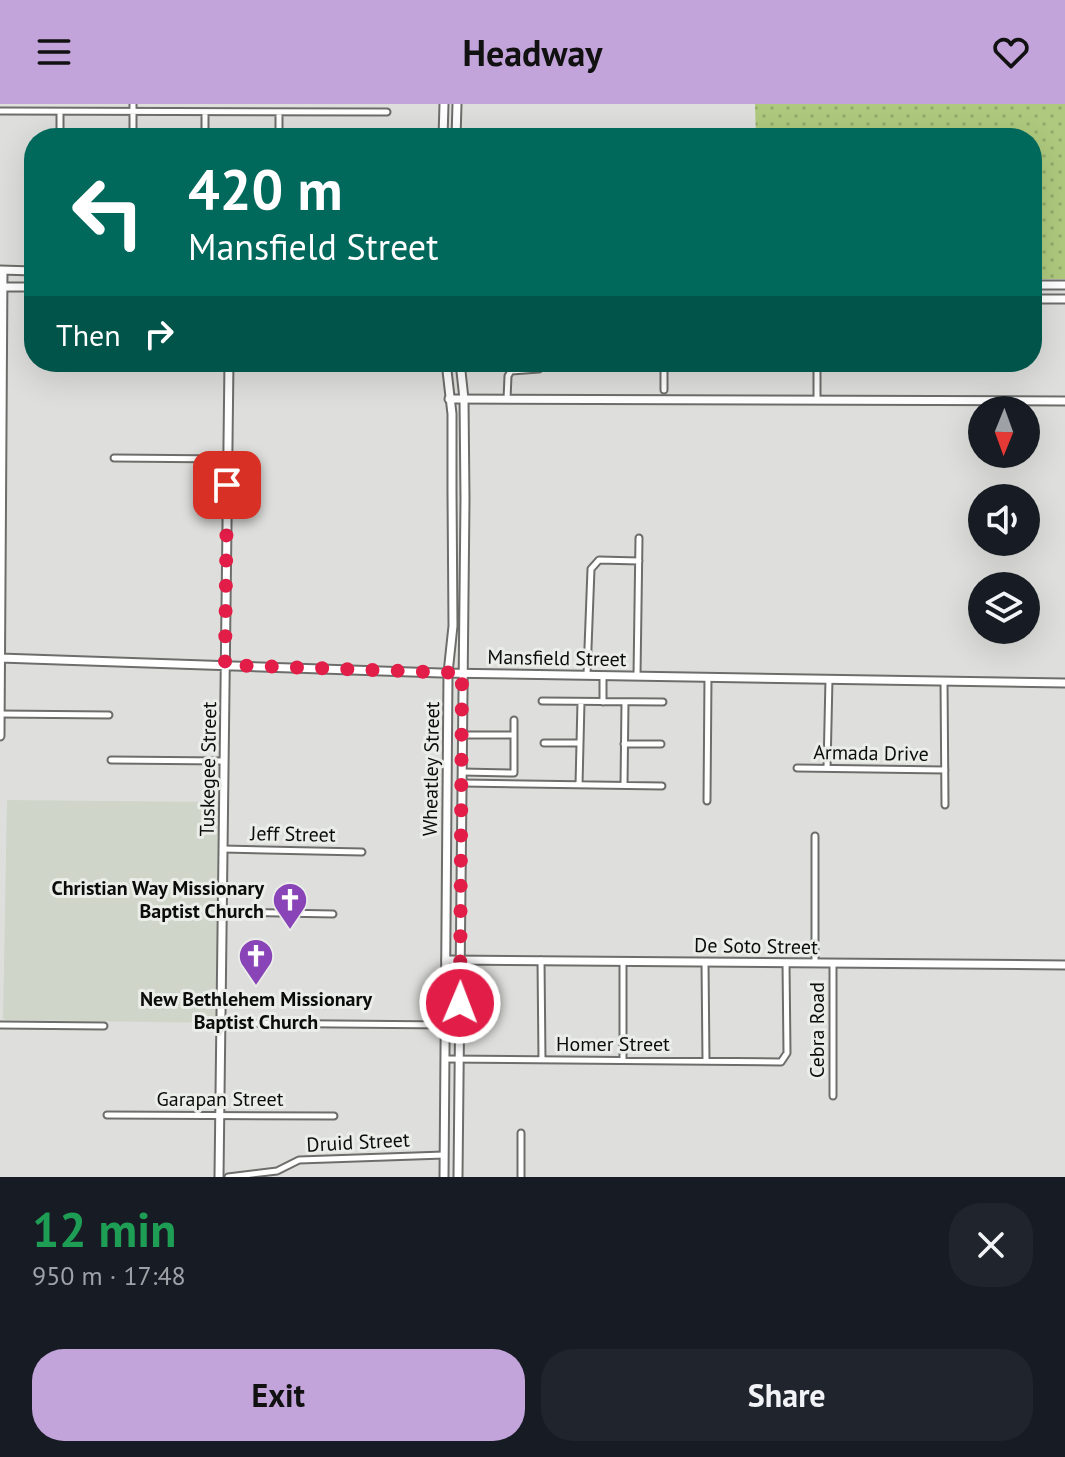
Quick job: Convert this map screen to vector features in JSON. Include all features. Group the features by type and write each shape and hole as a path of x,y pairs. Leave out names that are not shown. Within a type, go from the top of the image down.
{"street":[{"path":"352,104 352,112"},
{"path":"443,128 444,104"},
{"path":"456,128 457,104"},
{"path":"0,111 133,108 205,112 387,112"},
{"path":"60,112 60,128"},
{"path":"205,112 205,128"},
{"path":"279,112 279,128"},
{"path":"0,736 2,270 24,271"},
{"path":"1042,285 1065,285"},
{"path":"2,287 24,287"},
{"path":"1042,299 1065,299"},
{"name":"Tuskegee Street","path":"219,1177 229,372"},
{"name":"Wheatley Street","path":"444,1177 448,673 453,626 447,372"},
{"name":"Wheatley Street","path":"458,1177 465,491 461,372"},
{"path":"507,399 510,372"},
{"path":"664,372 664,390"},
{"path":"817,372 817,400"},
{"path":"449,399 1065,401"},
{"path":"114,458 227,459"},
{"path":"452,491 465,491"},
{"path":"637,675 639,538"},
{"path":"587,674 591,569 599,560 639,561"},
{"path":"451,582 464,582"},
{"name":"Mansfield Street","path":"0,658 448,673 1065,683"},
{"path":"603,675 603,702"},
{"path":"707,801 708,677"},
{"path":"827,768 829,679"},
{"path":"944,681 945,805"},
{"path":"542,701 663,702"},
{"path":"579,785 581,701"},
{"path":"624,785 625,702"},
{"path":"0,714 109,715"},
{"path":"447,772 514,773 514,720"},
{"path":"461,735 514,735"},
{"path":"544,743 580,743"},
{"path":"624,744 661,744"},
{"path":"111,760 224,761"},
{"name":"Armada Drive","path":"797,768 945,770"},
{"path":"460,783 662,786"},
{"path":"815,836 815,963"},
{"name":"Jeff Street","path":"223,849 362,852"},
{"path":"446,865 461,865"},
{"path":"222,912 333,914"},
{"name":"De Soto Street","path":"446,960 1065,965"},
{"path":"541,960 542,1060"},
{"path":"623,962 623,1060"},
{"path":"705,962 706,1061"},
{"name":"Homer Street","path":"446,1059 780,1062 787,1053 786,963"},
{"name":"Cebra Road","path":"833,963 833,1096"},
{"path":"221,1023 447,1025"},
{"path":"0,1025 104,1026"},
{"name":"Garapan Street","path":"107,1115 334,1116"},
{"path":"521,1133 521,1177"},
{"path":"445,1137 459,1137"},
{"name":"Druid Street","path":"228,1177 277,1171 299,1160 444,1155"}],"shaded area":[{"path":"7,800 218,802 217,1023 3,1018"}],"green space":[{"path":"755,104 1065,104 1065,279 1042,279 1042,128 756,128"}],"place":[{"name":"Christian Way Missionary Baptist Church","path":"290,931"},
{"name":"New Bethlehem Missionary Baptist Church","path":"256,987"}],"route":[{"path":"227,485 225,665 462,673 460,1003"}]}
